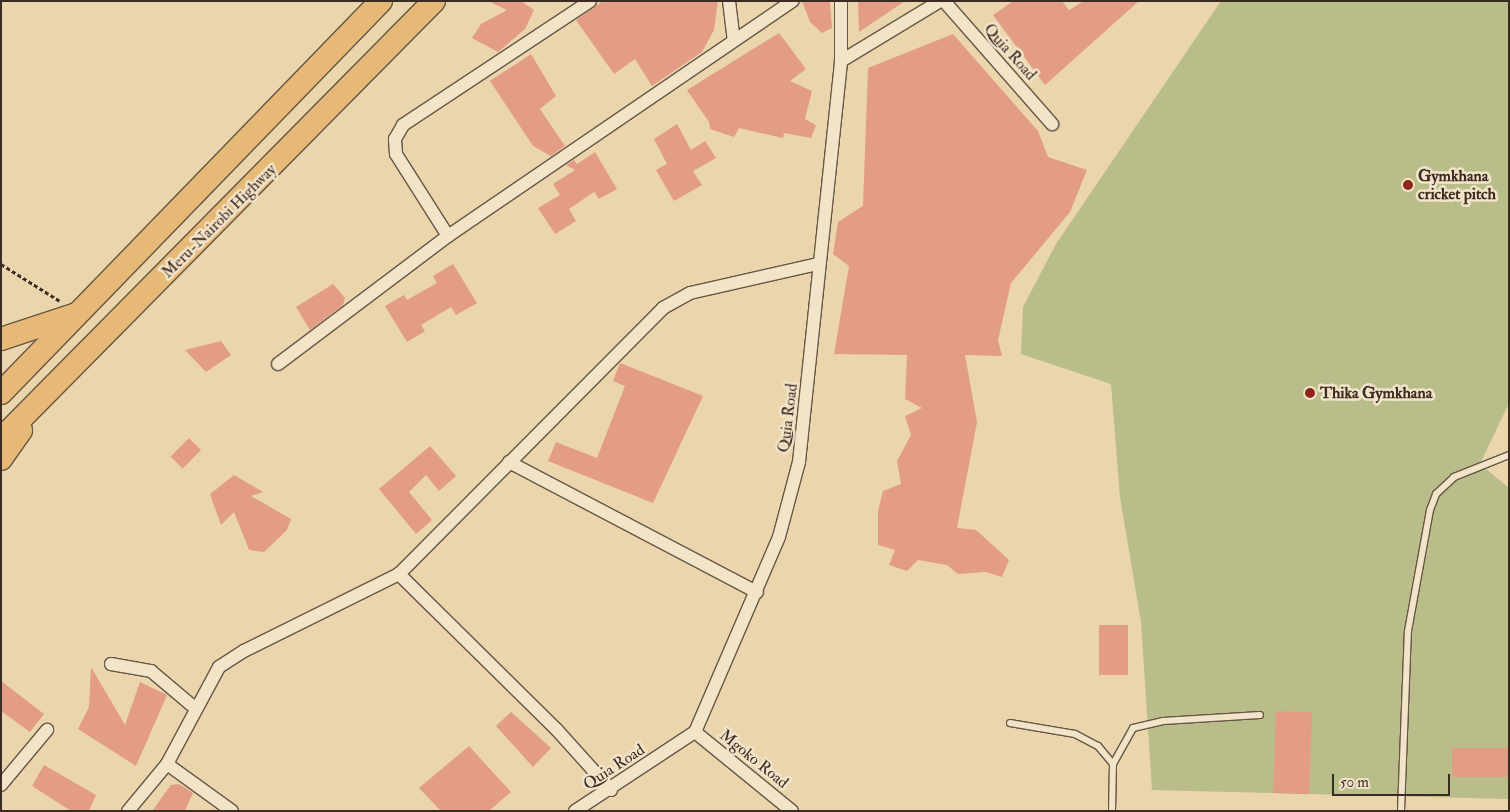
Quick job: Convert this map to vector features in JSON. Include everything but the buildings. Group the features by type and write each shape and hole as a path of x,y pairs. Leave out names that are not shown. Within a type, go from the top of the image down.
{"highway":[{"name":"Meru-Nairobi Highway","path":"1,393 381,1"},
{"name":"Meru-Nairobi Highway","path":"1,440 434,1"},
{"path":"1,339 80,313"},
{"path":"1,459 41,400"}],"street":[{"path":"448,236 396,154 395,138 403,125 590,1"},
{"path":"729,1 734,39"},
{"path":"278,364 448,236 792,1"},
{"path":"841,1 841,61"},
{"name":"Quia Road","path":"575,811 611,790 695,732 757,592 779,537 801,454 818,264 841,61 942,1 1052,124"},
{"path":"128,811 167,764 195,708 219,667 244,650 399,574 663,308 690,293 818,264"},
{"path":"509,462 757,592"},
{"path":"399,574 556,729 611,790"},
{"path":"112,664 151,670 195,708"},
{"path":"1,785 47,730"},
{"name":"Mgoko Road","path":"695,732 792,811"},
{"path":"167,764 232,811"}],"lane":[{"path":"1401,811 1408,631 1430,510 1436,494 1454,477 1509,455"},
{"path":"1112,811 1113,764 1133,728 1163,721 1260,715"},
{"path":"1010,723 1075,734 1098,746 1113,764"}],"path":[{"path":"1,264 80,313"}],"green space":[{"name":"Thika Gymkhana","path":"1221,1 1509,1 1509,403 1480,464 1509,488 1509,799 1152,790 1141,622 1120,497 1111,384 1021,354 1023,307 1056,244"}],"place":[{"name":"Gymkhana cricket pitch","path":"1408,185"},
{"name":"Thika Gymkhana","path":"1310,393"}]}
